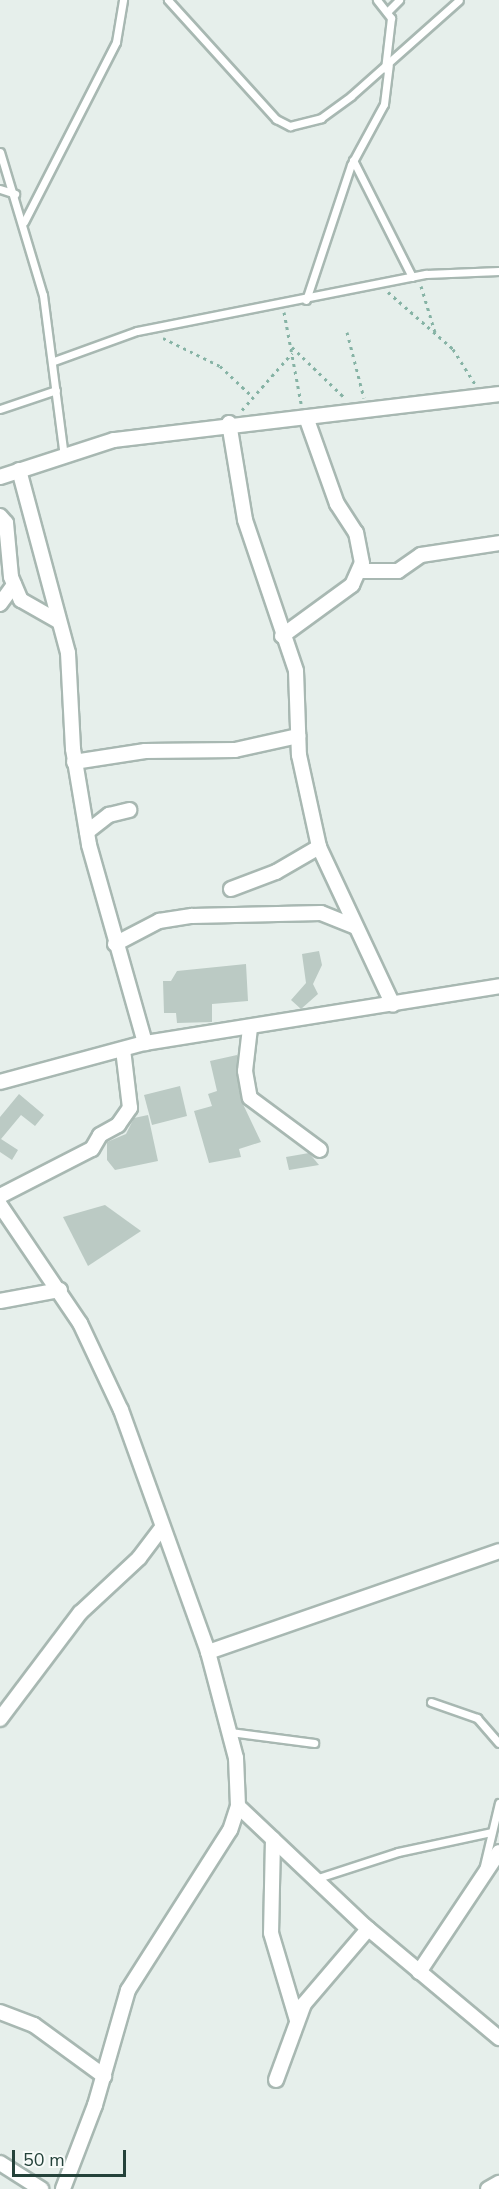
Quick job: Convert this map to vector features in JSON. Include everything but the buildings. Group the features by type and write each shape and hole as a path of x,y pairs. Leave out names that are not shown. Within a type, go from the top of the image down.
{"street":[{"path":"0,477 114,440 231,423 365,412 499,394"},
{"path":"282,636 352,585 360,571 356,533 337,504 305,417"},
{"path":"231,423 245,520 282,636 296,671 298,736 319,847 354,926 393,1005"},
{"path":"19,470 68,652 74,762 87,832 115,944 145,1043"},
{"path":"0,516 6,523 4,541 14,585 32,609 58,621"},
{"path":"360,571 398,571 421,555 499,543"},
{"path":"0,604 14,585"},
{"path":"74,762 145,752 235,750 298,736"},
{"path":"87,832 109,815 129,810"},
{"path":"231,889 276,872 319,847"},
{"path":"115,944 159,921 192,916 321,913 354,926"},
{"path":"0,1082 145,1043 393,1005 499,986"},
{"path":"250,1028 245,1054 250,1098 320,1150"},
{"path":"0,1196 92,1149 100,1135 118,1125 130,1108 123,1049"},
{"path":"0,1205 60,1290 122,1410 208,1652 230,1732 238,1806 219,1848 128,1990 104,2076 63,2189"},
{"path":"0,1301 60,1290"},
{"path":"0,1719 80,1613 139,1558 162,1527"},
{"path":"208,1652 499,1551"},
{"path":"238,1806 368,1929 499,2038"},
{"path":"273,1839 271,1933 297,2020"},
{"path":"419,1972 499,1852"},
{"path":"276,2080 297,2020 324,1976 368,1929"},
{"path":"0,2012 34,2025 104,2076"},
{"path":"0,2163 41,2189"},
{"path":"488,2189 499,2183"}],"lane":[{"path":"24,222 116,42 123,0"},
{"path":"168,0 276,119 290,126 321,118 387,67 459,0"},
{"path":"306,300 353,160 384,104 392,36 387,12 377,0"},
{"path":"387,12 399,0"},
{"path":"0,152 24,222 54,361 64,456"},
{"path":"353,160 415,277"},
{"path":"0,189 15,194"},
{"path":"54,361 150,329 283,305 415,277 499,271"},
{"path":"0,409 56,390"},
{"path":"431,1702 477,1718 499,1743"},
{"path":"230,1732 314,1743"},
{"path":"482,1875 499,1803"},
{"path":"315,1879 491,1832"}],"path":[{"path":"415,277 435,332"},
{"path":"379,284 435,332 464,363 482,396"},
{"path":"283,305 305,417"},
{"path":"150,329 220,366 253,396"},
{"path":"347,332 365,412"},
{"path":"290,346 324,382 365,412"},
{"path":"231,423 292,353"}]}
